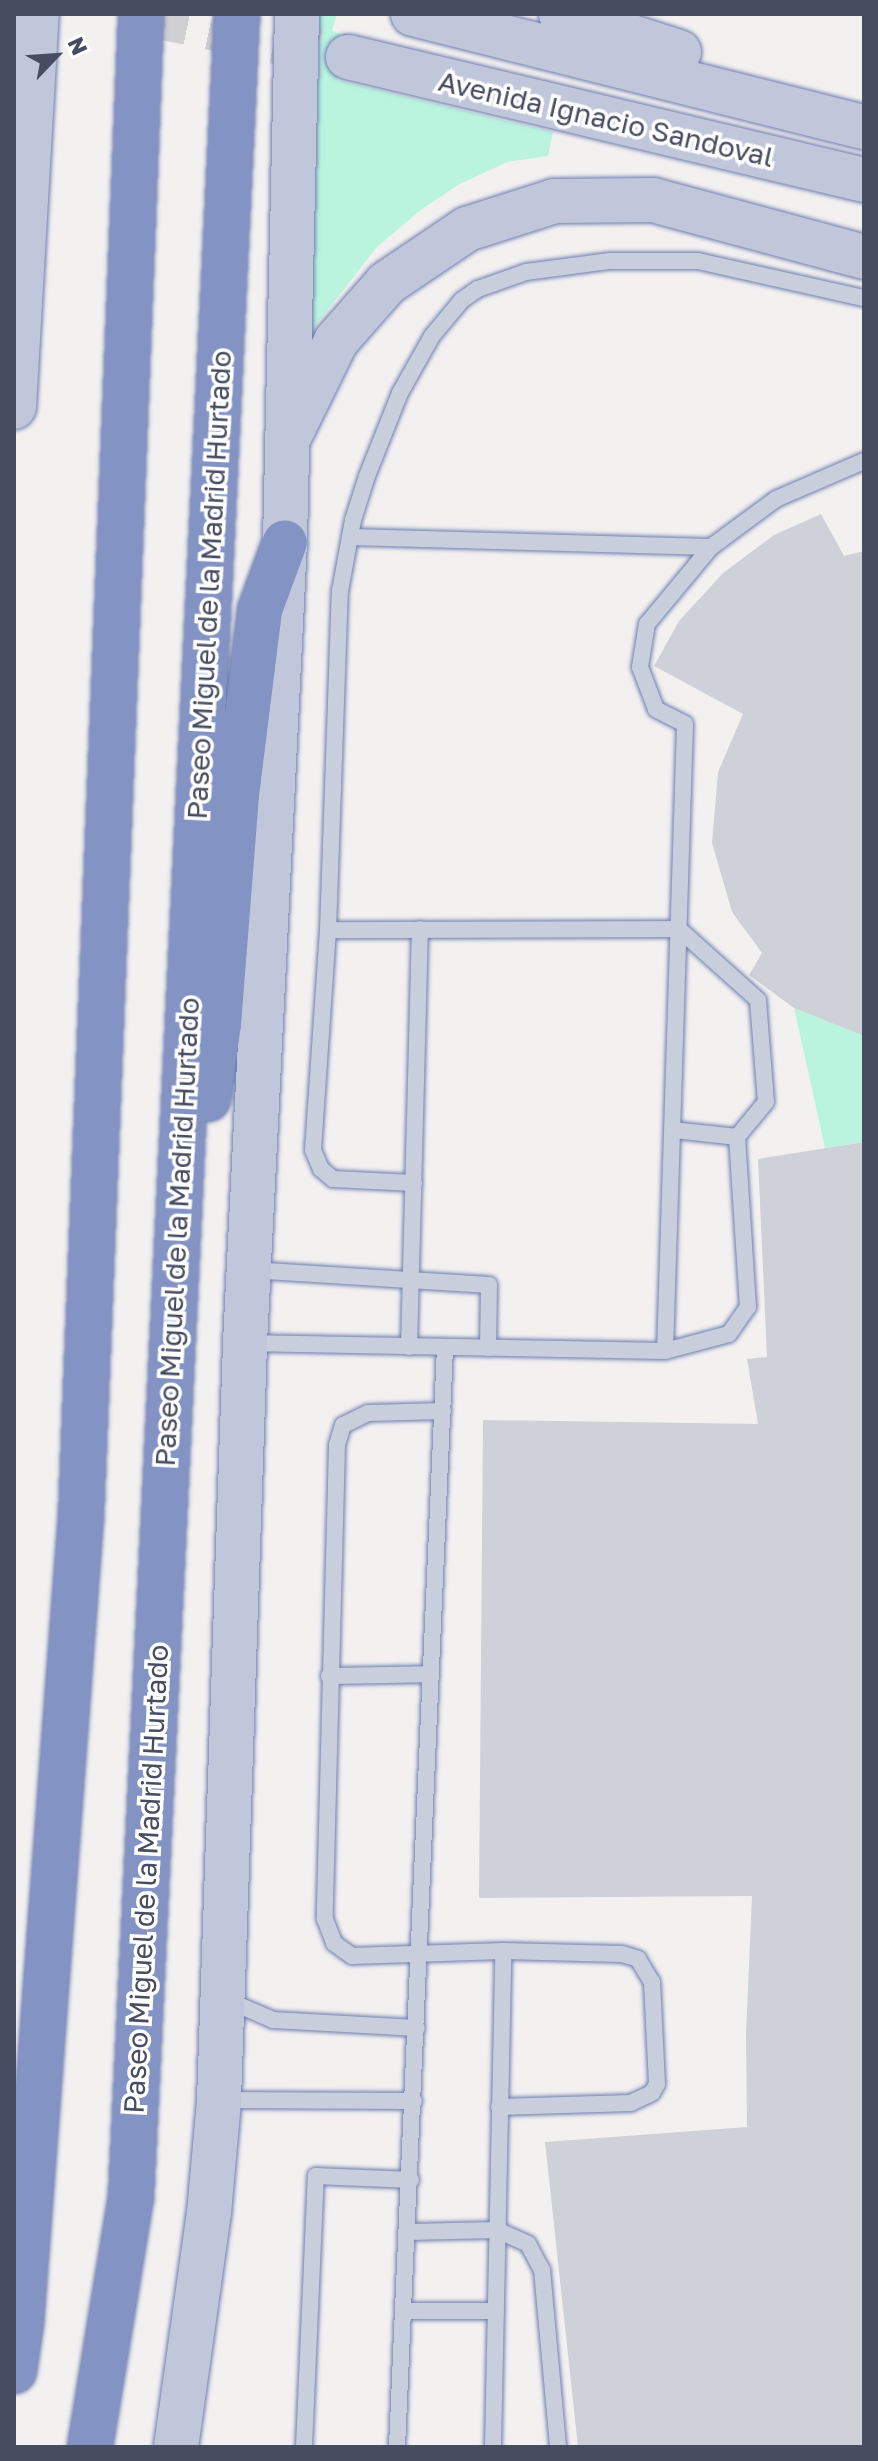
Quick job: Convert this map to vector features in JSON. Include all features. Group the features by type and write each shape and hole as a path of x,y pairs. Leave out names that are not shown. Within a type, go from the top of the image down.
{"highway":[{"path":"14,2371 21,2323 81,1516 141,14"},
{"name":"Paseo Miguel de la Madrid Hurtado","path":"90,2447 131,2197 237,14"},
{"path":"172,1330 219,1024 237,795 260,610 285,542"},
{"path":"14,2148 21,2323"}],"street":[{"path":"14,407 16,329 37,14"},
{"path":"176,2447 209,2213 219,2100 245,1343 285,542 297,14"},
{"name":"Avenida Ignacio Sandoval","path":"413,14 864,127"},
{"path":"561,14 666,49 864,97"},
{"name":"Avenida Ignacio Sandoval","path":"348,57 864,180"},
{"path":"285,446 336,341 346,329 387,283 467,229 482,224 555,201 653,200 864,257"}],"lane":[{"path":"414,1183 333,1179 321,1169 313,1150 328,930 340,591 350,537 367,476 400,393 432,336 450,312 478,289 526,272 610,261 698,261 864,298"},
{"path":"665,1351 685,724 656,709 640,667 647,624 711,547 776,499 864,461"},
{"path":"350,537 711,547"},
{"path":"409,1347 420,929"},
{"path":"245,1343 665,1351 729,1334 748,1307 737,1137 766,1102 758,1000 679,929 328,930"},
{"path":"673,1130 737,1137"},
{"path":"249,1270 489,1285 488,1348"},
{"path":"397,2447 445,1347"},
{"path":"443,1411 368,1413 343,1425 337,1445 325,1919 334,1943 352,1956 503,1951 622,1954 638,1959 652,1982 657,2084 652,2093 631,2103 499,2107"},
{"path":"329,1676 431,1674"},
{"path":"493,2447 503,1951"},
{"path":"223,1999 273,2020 417,2028"},
{"path":"219,2100 414,2101"},
{"path":"304,2447 316,2176 411,2180"},
{"path":"408,2232 497,2230 528,2244 542,2270 558,2447"},
{"path":"405,2311 496,2311"}],"green space":[{"path":"307,14 337,14 332,31 346,36 337,80 553,132 548,156 507,162 458,185 422,209 377,247 301,344"},
{"path":"794,1008 864,1036 864,1142 825,1148"}],"building":[{"path":"821,514 844,556 864,551 864,1036 794,1008 749,975 762,953 732,912 712,843 718,772 743,714 654,666 679,621 723,573 774,535"},
{"path":"864,1142 864,2447 578,2447 545,2142 747,2127 746,2033 752,1896 479,1898 483,1420 758,1424 747,1359 767,1357 758,1159"}],"tunnel":[{"path":"145,14 348,57"}]}
